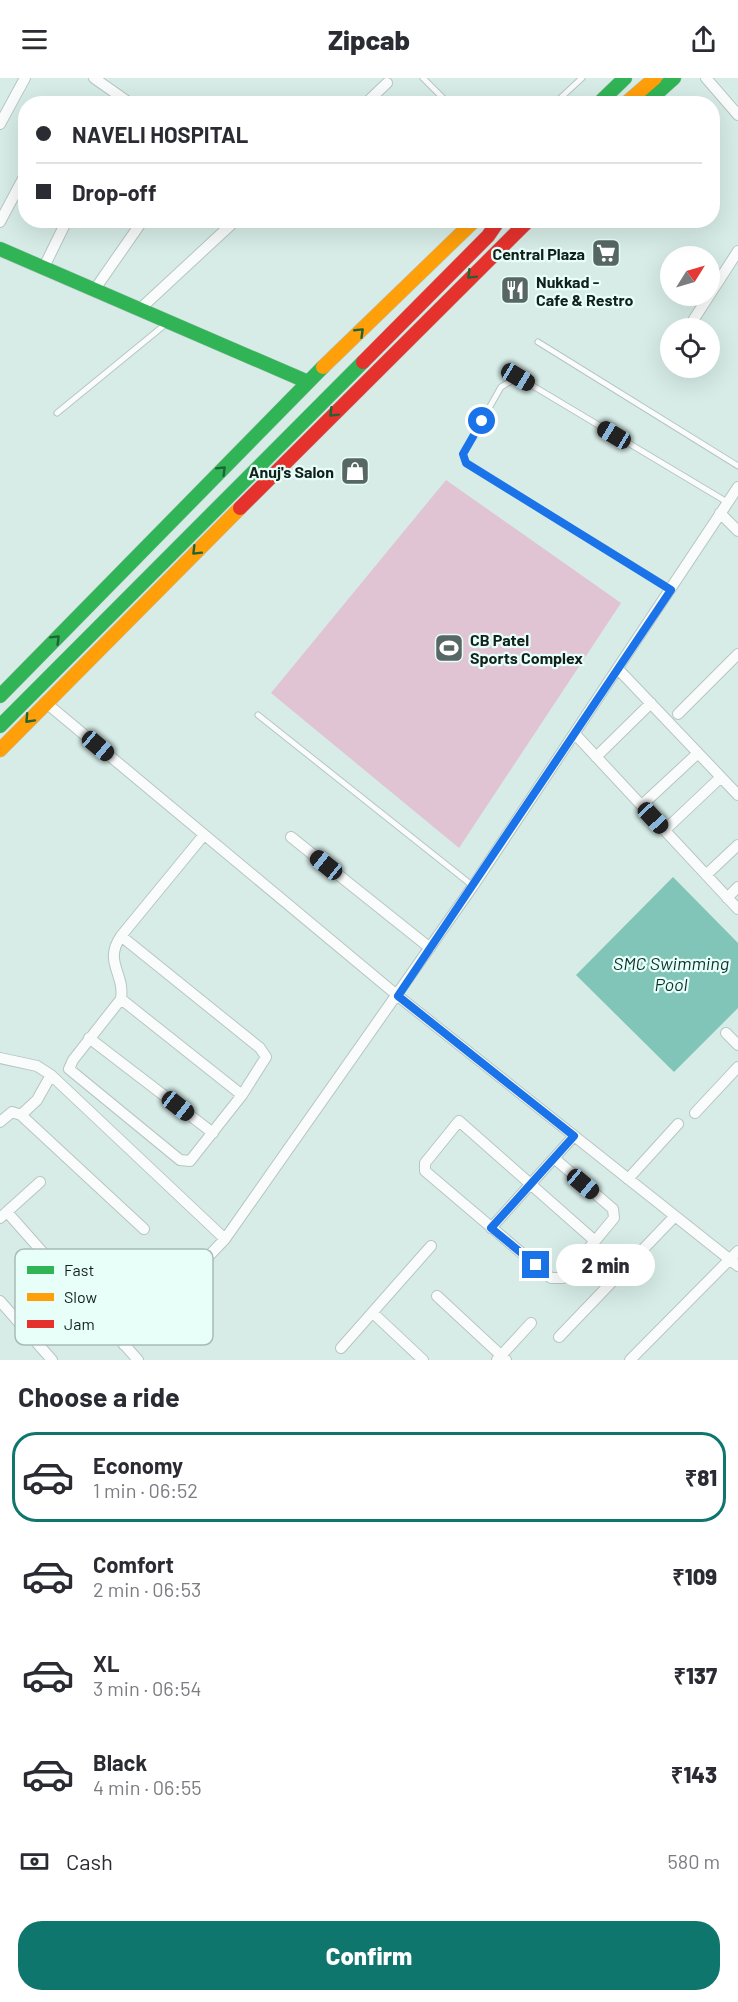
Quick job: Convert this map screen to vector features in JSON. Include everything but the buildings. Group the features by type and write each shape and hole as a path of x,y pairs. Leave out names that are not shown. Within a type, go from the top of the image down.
{"main road":[{"path":"607,96 626,78"},
{"path":"634,96 655,78"},
{"path":"654,96 674,78"},
{"path":"666,96 685,78"},
{"path":"0,696 308,382 467,228"},
{"path":"0,726 494,228"},
{"path":"488,236 501,228"},
{"path":"0,750 45,702 520,228"},
{"path":"0,249 308,382"}],"street":[{"path":"0,124 25,78"},
{"path":"94,78 120,96"},
{"path":"706,78 738,115"},
{"path":"373,96 387,83"},
{"path":"0,222 18,188"},
{"path":"43,268 63,228"},
{"path":"95,290 138,228"},
{"path":"140,309 227,228"},
{"path":"695,318 738,251"},
{"path":"213,1252 225,1239 398,996 738,487"},
{"path":"720,513 738,531"},
{"path":"678,714 738,654"},
{"path":"618,669 738,795"},
{"path":"45,702 398,996 675,1216 735,1259 630,1360"},
{"path":"596,757 651,704"},
{"path":"575,734 738,909"},
{"path":"642,806 699,753"},
{"path":"665,830 721,777"},
{"path":"121,936 264,1052 265,1062 190,1161 180,1160 72,1073 70,1065 121,999 121,988 113,951 121,936 203,835"},
{"path":"291,837 430,948"},
{"path":"706,875 738,845"},
{"path":"728,897 738,887"},
{"path":"121,999 242,1095"},
{"path":"726,1033 738,1045"},
{"path":"89,1038 213,1133"},
{"path":"0,1058 37,1066 51,1075 225,1239"},
{"path":"695,1113 738,1067"},
{"path":"21,1115 37,1100 51,1075"},
{"path":"0,1122 12,1112 21,1115 144,1228"},
{"path":"554,1158 613,1209 614,1218 570,1273 563,1278 551,1278 425,1171 425,1163 459,1121 595,1241"},
{"path":"628,1179 678,1124"},
{"path":"491,1228 574,1136"},
{"path":"35,1249 3,1215 40,1182"},
{"path":"559,1337 675,1216"},
{"path":"341,1348 431,1246"},
{"path":"437,1296 501,1359 531,1323"},
{"path":"0,1301 15,1318"},
{"path":"373,1313 422,1360"},
{"path":"39,1345 52,1360"},
{"path":"124,1345 138,1360"}],"lane":[{"path":"423,78 441,96"},
{"path":"563,96 582,78"},
{"path":"57,413 168,322"},
{"path":"538,342 738,466"},
{"path":"671,590 466,463 463,454 501,387 518,377 727,502"},
{"path":"258,715 473,886"}],"shaded area":[{"name":"CB Patel Sports Complex","path":"446,480 621,603 459,848 271,693"}],"water":[{"name":"SMC Swimming Pool","path":"673,877 738,943 738,1008 674,1072 576,975"}],"traffic: fast":[{"path":"606,96 625,78"},
{"path":"654,96 674,78"},
{"path":"0,249 308,382"},
{"path":"0,726 363,362"},
{"path":"0,696 323,367"}],"traffic: slow":[{"path":"634,96 655,78"},
{"path":"323,367 467,228"},
{"path":"0,750 240,508"}],"traffic: jam":[{"path":"363,362 494,228"},
{"path":"240,508 521,228"}],"place":[{"name":"Central Plaza","path":"606,253"},
{"name":"Nukkad - Cafe & Restro","path":"515,290"},
{"name":"Anuj's Salon","path":"355,471"},
{"name":"CB Patel Sports Complex","path":"449,648"}],"route":[{"path":"482,421 463,454 466,463 471,468 671,590 398,996 574,1136 491,1228 536,1265"}]}
